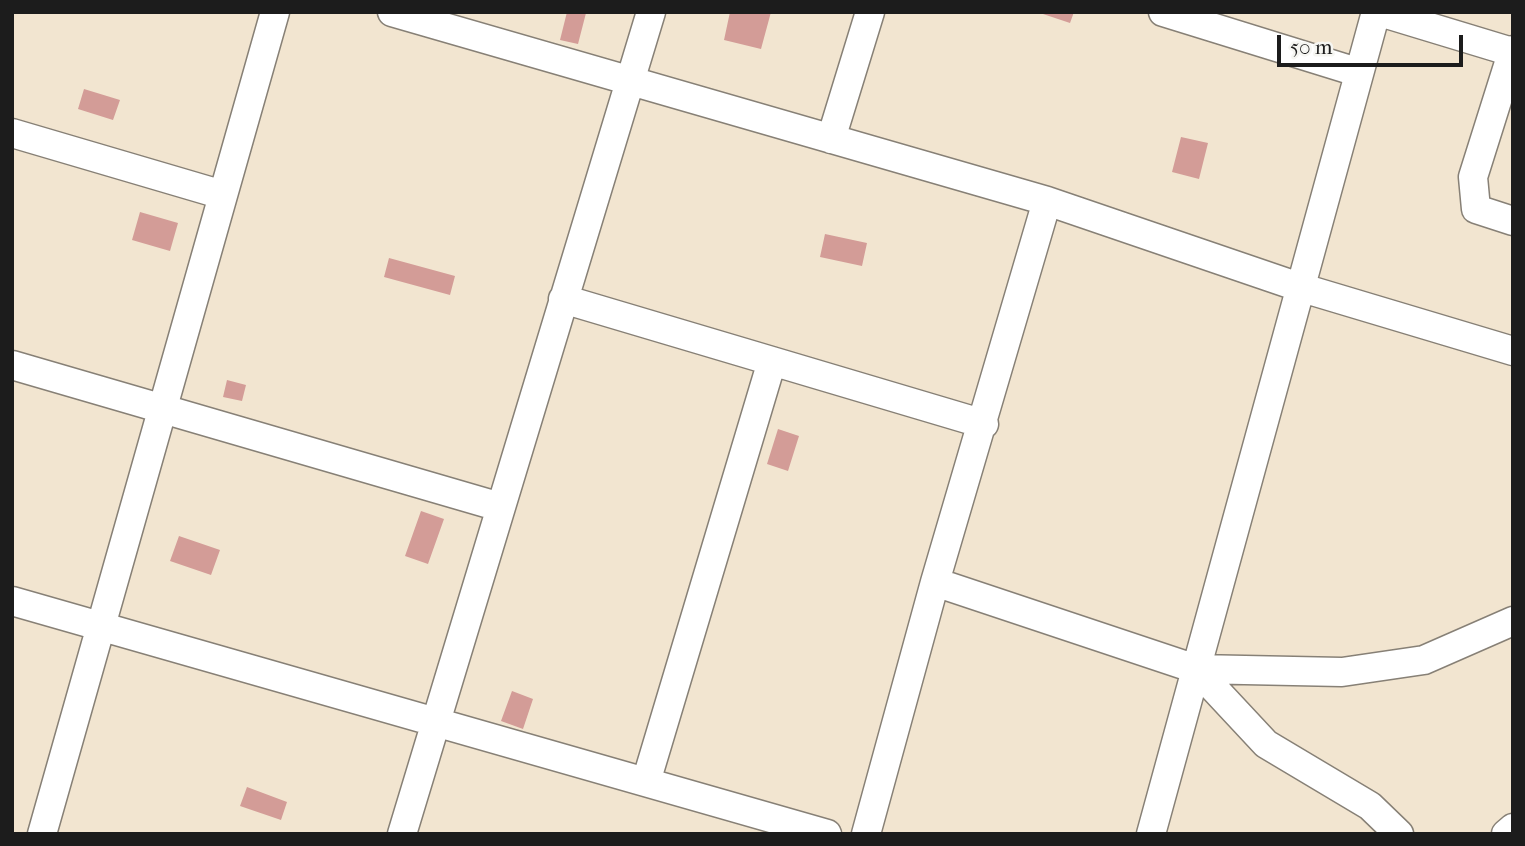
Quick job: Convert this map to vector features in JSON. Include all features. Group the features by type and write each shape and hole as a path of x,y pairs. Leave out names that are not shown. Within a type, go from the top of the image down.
{"street":[{"path":"42,834 275,12"},
{"path":"392,12 1047,201 1299,287 1513,351"},
{"path":"402,834 651,12"},
{"path":"831,139 870,12"},
{"path":"1163,12 1357,72"},
{"path":"1152,834 1357,72 1378,12 1512,51 1473,177 1476,209 1513,221"},
{"path":"12,133 223,195"},
{"path":"866,834 935,582 984,424 1047,201"},
{"path":"563,299 984,424"},
{"path":"646,782 772,361"},
{"path":"12,365 500,507"},
{"path":"935,582 1196,669 1342,672 1424,660 1513,621"},
{"path":"12,601 827,834"},
{"path":"1196,669 1266,744 1370,806 1399,834"},
{"path":"1506,834 1513,828"}],"building":[{"path":"567,12 586,13 578,44 560,40"},
{"path":"730,12 771,12 761,49 724,40"},
{"path":"1037,12 1074,12 1070,23"},
{"path":"84,89 120,100 113,120 78,109"},
{"path":"1181,137 1208,143 1199,179 1172,172"},
{"path":"140,212 178,223 170,251 132,240"},
{"path":"825,234 867,243 862,266 820,257"},
{"path":"389,258 455,276 450,295 384,277"},
{"path":"227,380 246,385 242,401 223,397"},
{"path":"778,429 799,436 788,471 767,464"},
{"path":"421,511 444,519 428,564 405,556"},
{"path":"179,536 220,550 211,575 170,561"},
{"path":"512,691 533,699 523,729 501,721"},
{"path":"247,787 287,802 281,820 240,806"}]}
